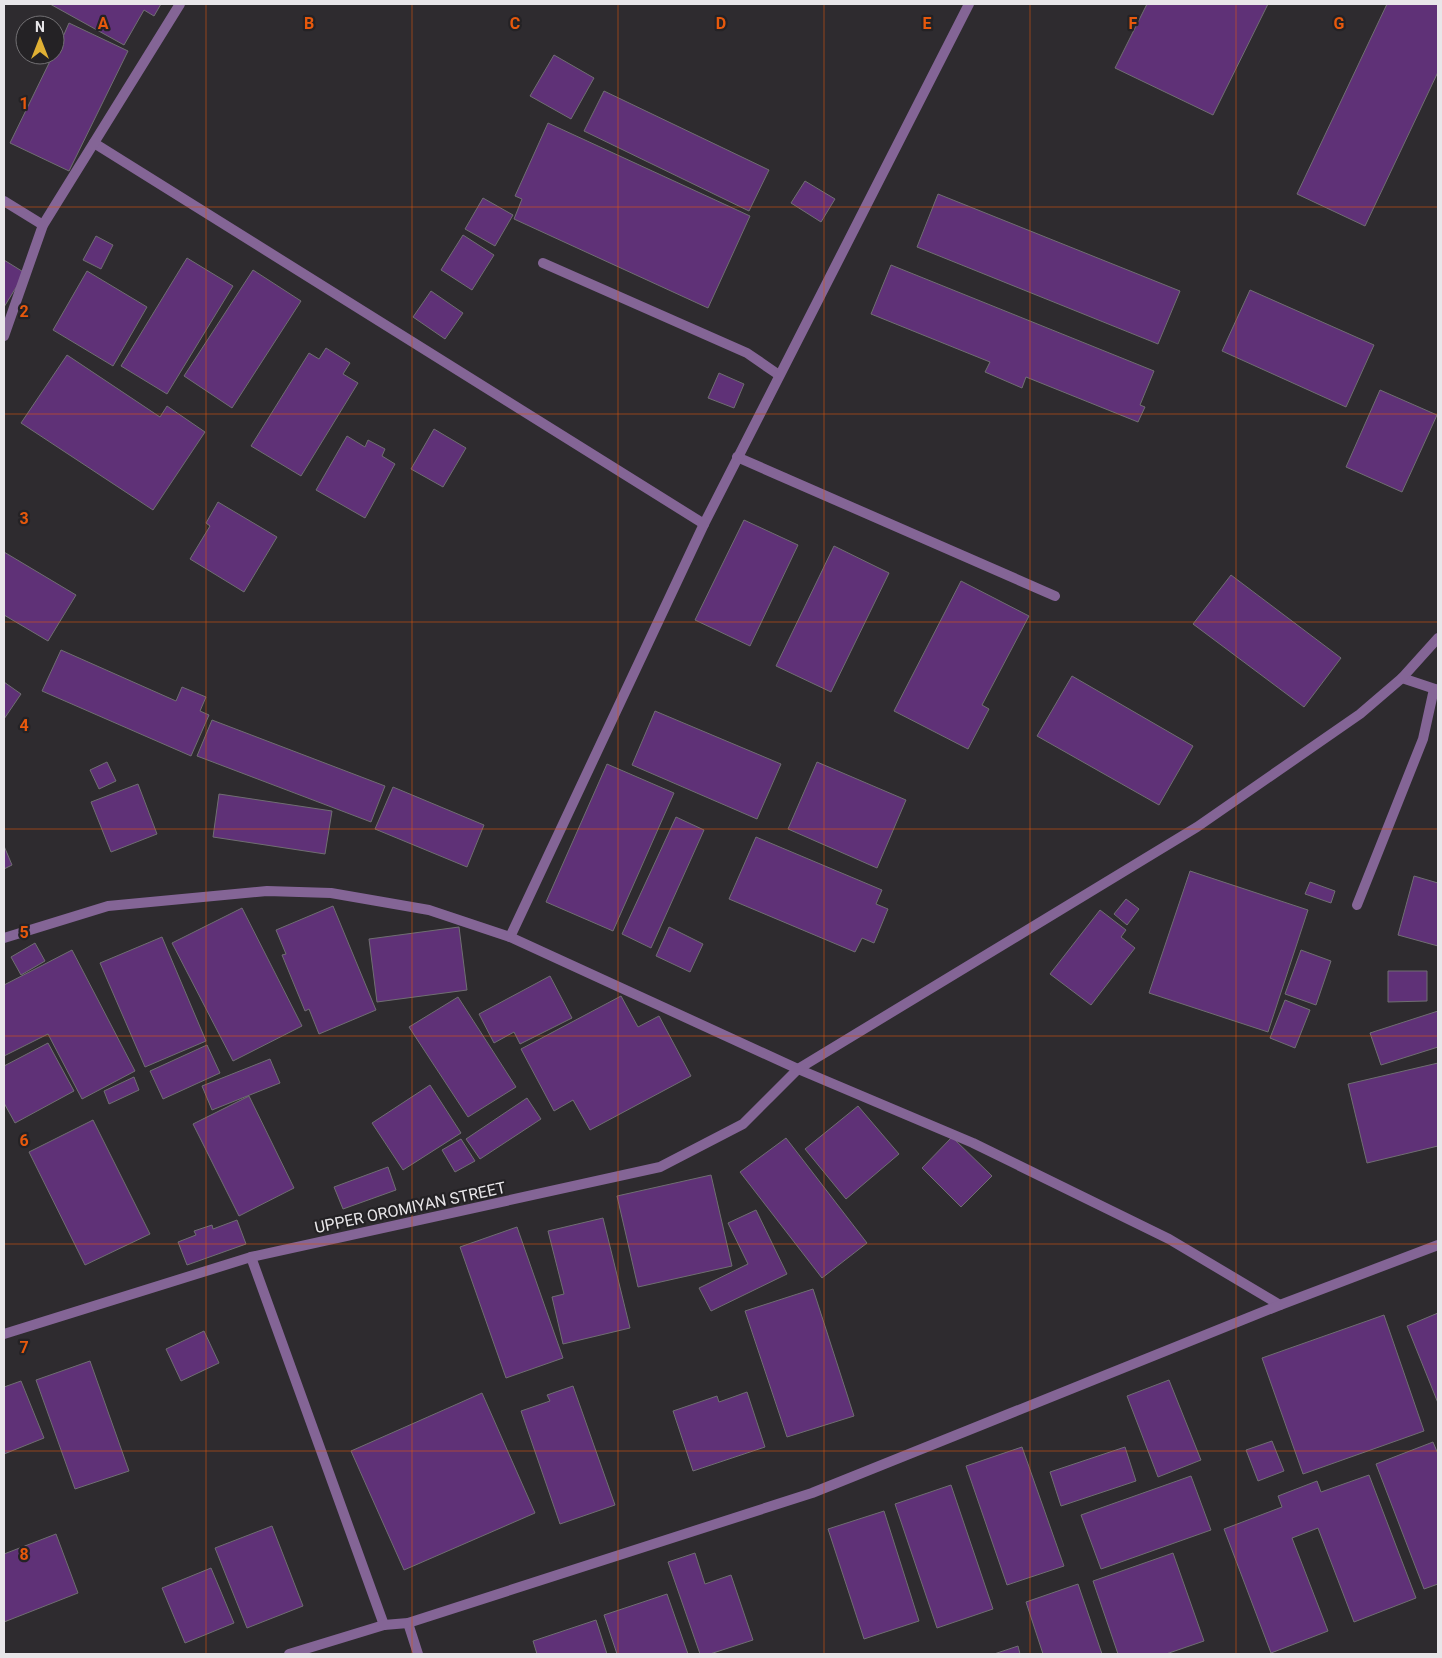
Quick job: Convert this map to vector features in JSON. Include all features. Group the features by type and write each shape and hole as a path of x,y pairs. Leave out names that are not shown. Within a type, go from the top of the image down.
{"street":[{"path":"4,336 43,225 180,4"},
{"path":"510,936 704,524 969,4"},
{"path":"94,143 704,524"},
{"path":"4,201 43,225"},
{"path":"543,264 747,353 779,375"},
{"path":"737,457 1055,596"},
{"name":"UPPER OROMIYAN STREET","path":"4,1334 251,1257 660,1167 743,1124 798,1069 1197,826 1360,714 1402,678 1438,638"},
{"path":"1358,905 1423,739 1436,690 1402,678"},
{"path":"4,938 108,906 267,891 331,893 429,910 510,936 798,1069 973,1143 1169,1239 1280,1305"},
{"path":"289,1654 384,1625 408,1623 812,1493 1280,1305 1438,1245"},
{"path":"251,1257 384,1625"},
{"path":"408,1623 418,1654"}],"building":[{"path":"50,4 161,4 154,16 144,10 124,45"},
{"path":"1147,4 1268,4 1213,115 1115,68"},
{"path":"1387,4 1438,4 1438,72 1365,226 1297,194"},
{"path":"69,23 128,51 69,171 10,143 48,65 65,65 65,32"},
{"path":"554,55 594,78 571,119 530,96"},
{"path":"604,91 769,170 749,211 584,131"},
{"path":"548,123 750,216 708,308 514,219 522,199 515,196"},
{"path":"805,181 835,199 821,222 791,203"},
{"path":"938,194 1180,291 1158,344 917,247"},
{"path":"483,198 513,215 495,246 465,229"},
{"path":"463,235 494,255 472,290 441,270"},
{"path":"96,236 113,245 101,269 83,260"},
{"path":"187,258 233,286 167,394 121,366"},
{"path":"4,260 25,273 4,307"},
{"path":"891,265 1154,371 1140,405 1145,407 1138,422 1026,377 1022,388 985,372 990,362 871,314"},
{"path":"253,270 301,301 232,408 184,376"},
{"path":"87,271 147,307 113,366 53,330"},
{"path":"1250,290 1374,345 1346,407 1222,351"},
{"path":"431,291 463,313 445,339 413,317"},
{"path":"326,348 350,363 343,374 358,383 301,476 251,446 309,353 319,359"},
{"path":"67,355 160,417 167,406 205,432 153,510 21,423"},
{"path":"719,373 744,384 734,408 708,398"},
{"path":"1380,390 1437,415 1402,492 1346,467"},
{"path":"434,429 466,448 443,487 411,469"},
{"path":"347,436 365,447 368,440 385,449 382,456 395,464 365,518 316,490"},
{"path":"218,502 277,537 244,592 190,559 210,526 206,523"},
{"path":"744,520 798,545 750,646 695,620"},
{"path":"834,546 889,573 831,692 776,666"},
{"path":"4,552 76,595 48,641 4,615"},
{"path":"1231,575 1341,658 1304,707 1193,624"},
{"path":"961,581 1029,616 982,705 989,709 968,749 894,711"},
{"path":"61,650 176,701 182,687 206,697 200,711 209,715 191,756 42,691"},
{"path":"1072,676 1193,746 1159,805 1037,736"},
{"path":"4,682 21,694 4,719"},
{"path":"655,711 781,764 757,819 632,765"},
{"path":"212,720 385,786 371,822 197,756"},
{"path":"107,762 116,781 99,789 90,770"},
{"path":"817,762 906,800 877,868 788,829"},
{"path":"607,764 674,793 613,931 546,902"},
{"path":"138,784 157,834 111,852 91,802"},
{"path":"393,787 484,825 467,867 375,829"},
{"path":"219,794 332,811 325,854 213,837"},
{"path":"676,817 704,830 651,948 622,934"},
{"path":"756,837 882,890 876,904 888,909 874,943 862,938 855,952 729,899"},
{"path":"4,846 12,865 4,869"},
{"path":"1190,871 1308,910 1268,1032 1149,993"},
{"path":"1414,876 1438,883 1438,946 1398,935"},
{"path":"1310,882 1335,891 1331,903 1305,894"},
{"path":"1126,899 1139,909 1127,925 1114,914"},
{"path":"333,906 376,1010 319,1034 309,1009 305,1011 282,955 286,954 276,930"},
{"path":"242,908 302,1026 233,1061 172,943"},
{"path":"1100,910 1126,930 1121,937 1135,948 1091,1005 1050,974"},
{"path":"459,927 467,990 377,1002 369,939"},
{"path":"669,927 703,944 690,972 656,956"},
{"path":"162,937 206,1041 145,1067 100,963"},
{"path":"35,943 45,961 21,975 11,957"},
{"path":"72,950 135,1071 82,1099 48,1034 4,1056 4,985"},
{"path":"1301,950 1331,961 1316,1005 1285,994"},
{"path":"1388,971 1427,971 1427,1001 1388,1002"},
{"path":"550,976 572,1018 520,1044 514,1032 494,1043 479,1014"},
{"path":"621,996 638,1027 659,1016 691,1076 590,1130 573,1100 554,1111 521,1049"},
{"path":"458,997 516,1087 468,1117 409,1027"},
{"path":"1285,1000 1310,1010 1295,1048 1270,1038"},
{"path":"1438,1011 1438,1047 1381,1065 1370,1033"},
{"path":"48,1043 74,1091 15,1123 4,1103 4,1066"},
{"path":"207,1045 220,1073 163,1099 150,1071"},
{"path":"270,1059 280,1083 212,1110 202,1086"},
{"path":"1438,1063 1438,1146 1367,1163 1348,1084"},
{"path":"134,1077 139,1090 109,1104 104,1091"},
{"path":"430,1085 461,1133 403,1170 372,1123"},
{"path":"249,1096 294,1188 239,1216 193,1124"},
{"path":"527,1098 541,1119 480,1159 466,1139"},
{"path":"858,1106 899,1154 846,1199 805,1149"},
{"path":"93,1120 150,1234 85,1265 29,1152"},
{"path":"952,1137 992,1176 961,1207 922,1168"},
{"path":"786,1138 867,1243 822,1278 740,1172"},
{"path":"461,1139 475,1161 455,1172 442,1150"},
{"path":"388,1167 396,1190 343,1209 334,1187"},
{"path":"711,1175 732,1266 638,1287 617,1196"},
{"path":"756,1210 787,1274 711,1311 699,1288 748,1264 728,1223"},
{"path":"603,1218 630,1328 563,1344 552,1297 564,1294 548,1231"},
{"path":"237,1220 246,1244 187,1265 178,1242 196,1235 194,1231 212,1225 213,1229"},
{"path":"517,1227 563,1358 506,1378 460,1247"},
{"path":"813,1289 854,1416 787,1437 745,1311"},
{"path":"1438,1313 1438,1403 1407,1326"},
{"path":"1384,1315 1424,1431 1303,1474 1262,1358"},
{"path":"204,1331 219,1363 181,1381 166,1349"},
{"path":"90,1361 129,1471 75,1489 36,1380"},
{"path":"1169,1380 1201,1460 1158,1477 1127,1396"},
{"path":"21,1381 44,1438 4,1454 4,1387"},
{"path":"573,1386 615,1505 560,1524 521,1411 550,1401 547,1395"},
{"path":"747,1392 765,1447 693,1471 673,1411 717,1396 719,1402"},
{"path":"482,1393 535,1513 404,1570 351,1451"},
{"path":"1272,1441 1284,1471 1258,1481 1246,1450"},
{"path":"1433,1442 1438,1454 1438,1584 1424,1589 1376,1464"},
{"path":"1022,1447 1064,1566 1007,1585 966,1466"},
{"path":"1125,1447 1136,1481 1061,1506 1050,1472"},
{"path":"1369,1475 1416,1598 1354,1622 1318,1528 1292,1538 1328,1631 1271,1653 1224,1529 1282,1507 1278,1496 1317,1481 1321,1492"},
{"path":"1191,1476 1211,1530 1101,1569 1081,1515"},
{"path":"951,1485 993,1609 937,1628 895,1504"},
{"path":"884,1511 919,1621 864,1639 828,1529"},
{"path":"272,1526 303,1606 247,1628 215,1548"},
{"path":"56,1534 78,1593 4,1622 4,1554"},
{"path":"695,1553 705,1584 731,1575 753,1640 710,1654 700,1654 668,1562"},
{"path":"1173,1553 1204,1641 1166,1654 1118,1654 1093,1581"},
{"path":"211,1568 234,1623 185,1643 162,1588"},
{"path":"1078,1584 1102,1654 1043,1654 1026,1602"},
{"path":"667,1594 688,1654 617,1654 604,1615"},
{"path":"596,1620 607,1654 537,1654 533,1641"},
{"path":"1018,1646 1020,1654 994,1654"}]}
